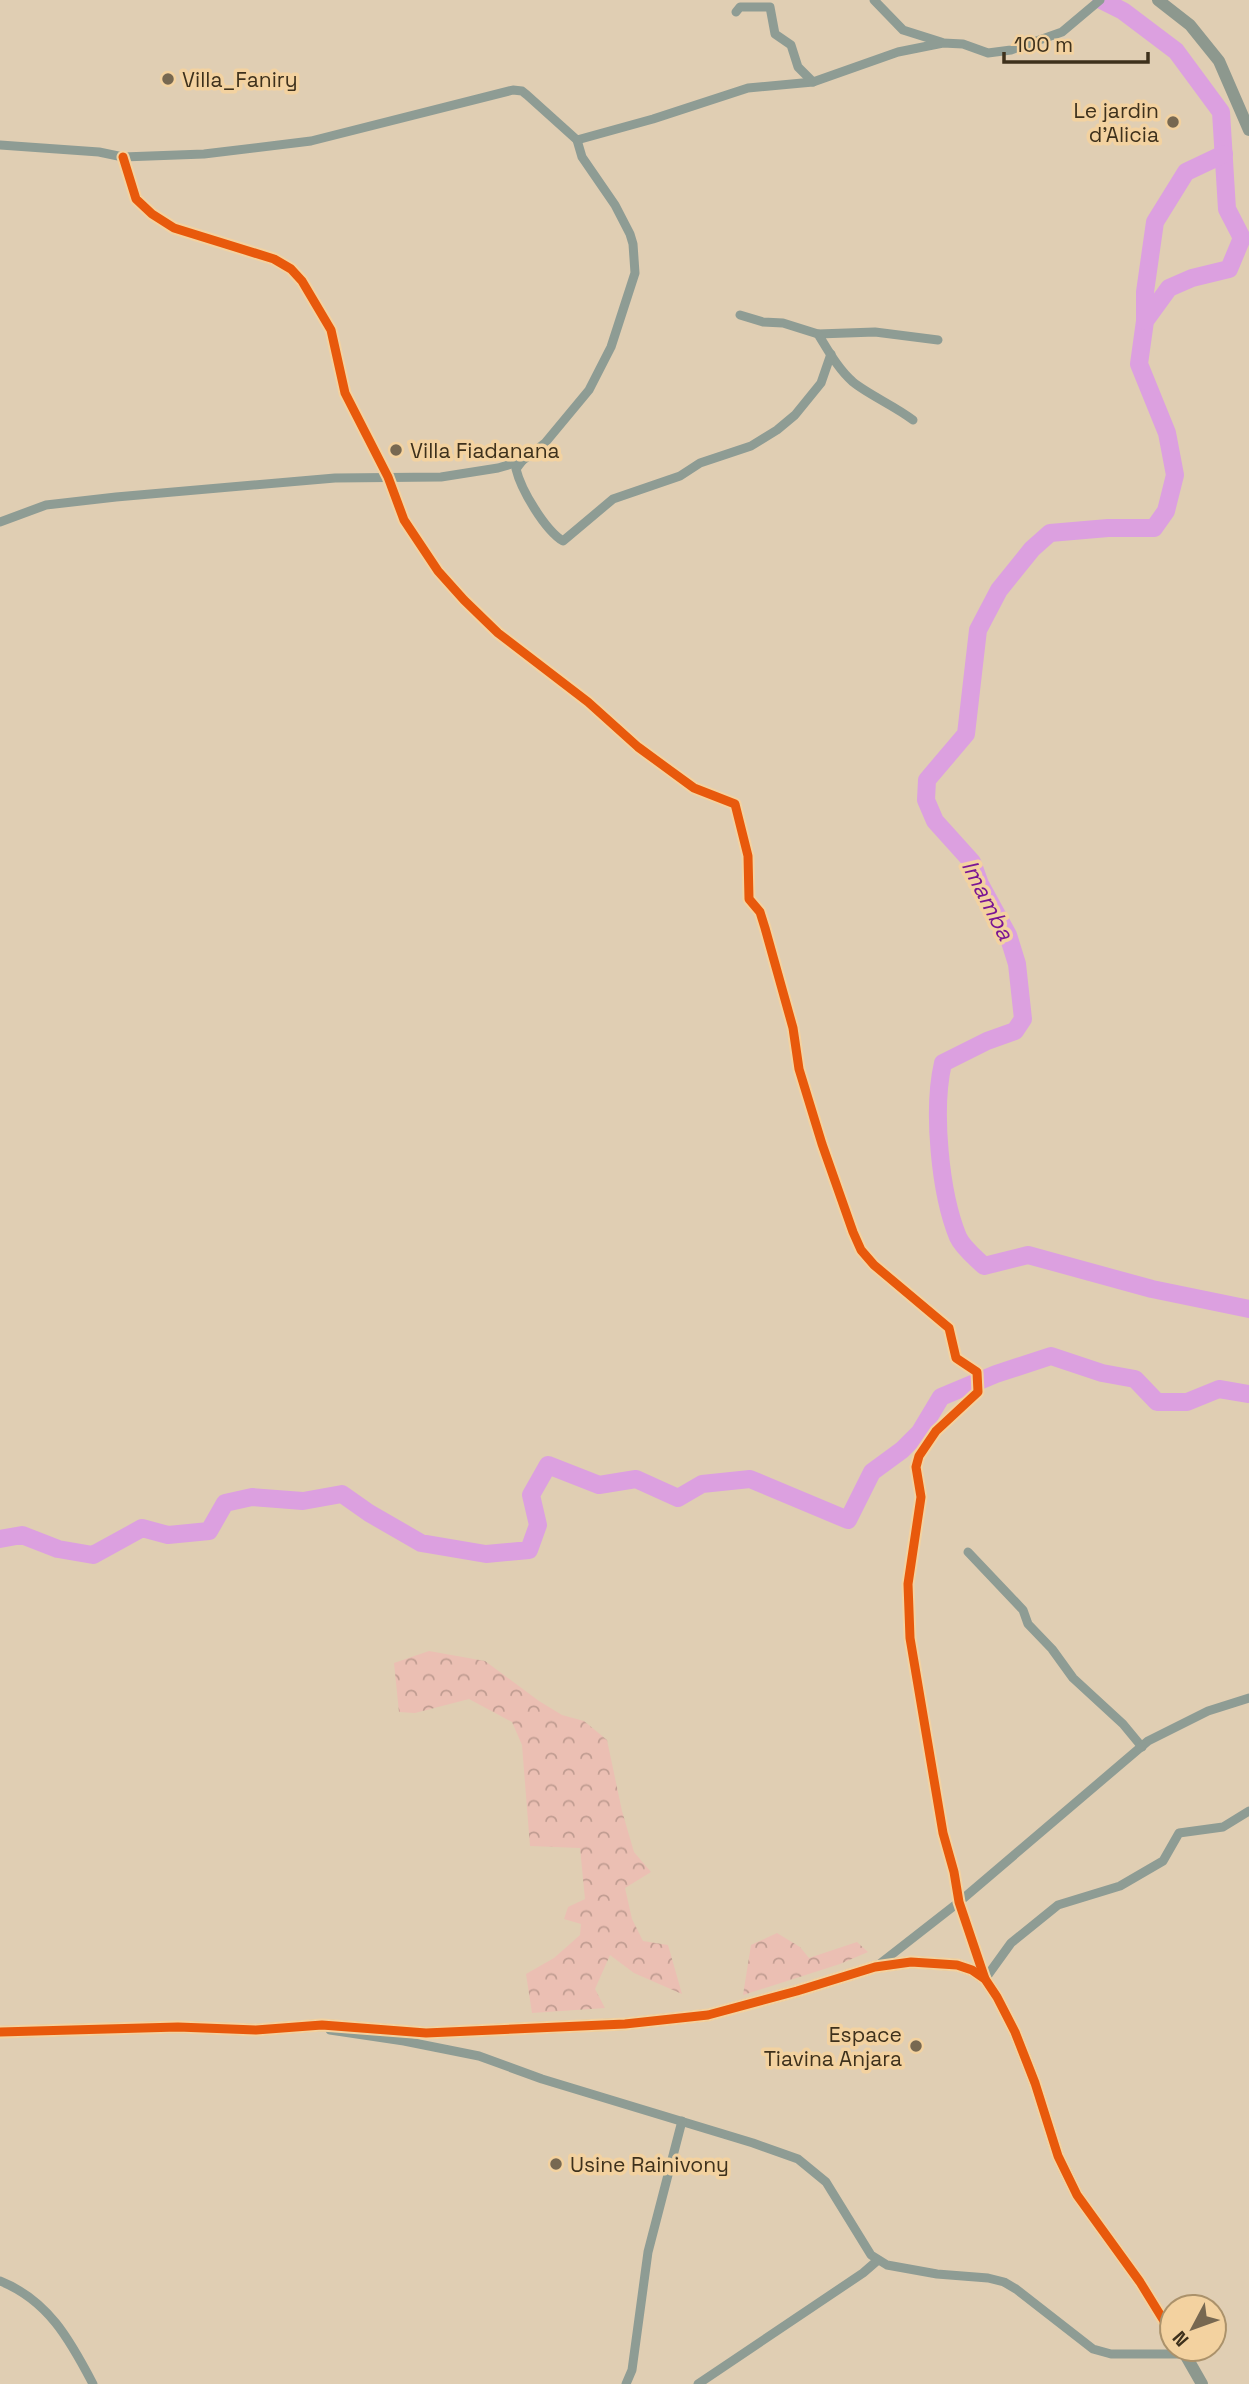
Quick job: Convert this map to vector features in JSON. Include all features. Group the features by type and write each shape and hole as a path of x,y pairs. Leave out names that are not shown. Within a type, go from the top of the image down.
{"street":[{"path":"874,0 903,30 943,43"},
{"path":"577,140 748,88 813,82 898,52 943,43 963,44 988,53 1011,50 1062,32 1100,0"},
{"path":"1158,0 1190,25 1219,61 1249,130"},
{"path":"736,12 740,7 766,3 775,34 791,45 798,67 813,82"},
{"path":"0,145 99,152 123,157 204,154 311,141 513,90 522,91 577,140 582,157 615,205 634,244 635,273 611,347 589,390 545,443 516,469 519,482 547,526 563,541 613,499 680,476 700,463 751,446 777,430 796,415 821,383 831,354"},
{"path":"123,157 136,199 152,214 174,228 274,259 291,269 302,281 331,330 345,393 388,477 404,520 438,571 489,625 588,702 660,764 694,788 736,804 748,856 748,899 760,912 793,1028 799,1069 853,1232 861,1250 874,1265 949,1328 956,1358 977,1372 978,1392 936,1431 919,1456 916,1467 921,1497 908,1584 910,1638 943,1833 954,1871 959,1902 985,1979 1015,2032 1035,2083 1058,2156 1077,2194 1158,2311"},
{"path":"740,315 763,322 783,323 817,334 875,332 938,340"},
{"path":"817,334 854,382 914,420"},
{"path":"0,522 47,505 335,478 441,477 522,461"},
{"path":"968,1552 1023,1610 1028,1623 1052,1649 1073,1678 1113,1714 1142,1746"},
{"path":"875,1967 959,1902 1142,1746 1208,1711 1249,1698"},
{"path":"985,1979 1011,1942 1058,1905 1120,1886 1163,1861 1179,1833 1223,1826 1249,1811"},
{"path":"0,2032 178,2027 256,2030 322,2025 426,2034 661,2021 708,2015 875,1967 911,1962 943,1963 972,1970 985,1979"},
{"path":"322,2025 337,2032 404,2041 479,2056 542,2079 753,2143 798,2160 826,2182 871,2255 887,2266 1004,2282 1093,2349 1111,2354 1158,2352"},
{"path":"626,2384 632,2370 648,2252 682,2121"},
{"path":"698,2384 863,2273 878,2260"},
{"path":"0,2281 41,2305 72,2345 93,2384"},
{"path":"1190,2363 1202,2384"}],"green space":[{"path":"429,1651 485,1661 539,1701 562,1715 584,1721 607,1740 634,1852 651,1872 625,1888 632,1919 643,1941 668,1945 682,1994 634,1973 610,1955 595,1989 605,2008 532,2013 526,1974 554,1958 580,1935 581,1924 564,1919 568,1907 585,1899 580,1848 530,1846 522,1745 512,1722 469,1699 415,1713 399,1712 394,1663"},
{"path":"777,1933 800,1947 809,1958 857,1942 868,1952 840,1964 743,1995 751,1945"}],"waterway":[{"name":"Imamba","path":"1101,0 1123,11 1176,51 1221,112 1227,209 1242,238 1229,269 1192,278 1169,288 1145,321 1139,364 1167,433 1175,475 1166,511 1154,528 1108,528 1050,533 1032,549 999,590 978,630 966,734 927,780 926,800 935,821 972,862 980,884 1008,935 1017,964 1023,1019 1015,1031 987,1041 943,1063 938,1104 942,1175 958,1237 984,1266 1028,1255 1152,1289 1249,1309"},
{"name":"Imamba","path":"1145,321 1145,292 1155,222 1186,172 1224,154"},
{"path":"0,1539 22,1535 58,1549 93,1555 142,1528 168,1535 209,1531 225,1503 252,1497 303,1501 342,1494 421,1543 486,1554 529,1550 538,1525 531,1495 548,1465 599,1485 636,1479 678,1498 702,1484 750,1479 848,1520 872,1472 902,1450 920,1432 941,1397 996,1374 1051,1356 1102,1373 1135,1379 1157,1402 1187,1402 1219,1389 1249,1394"}],"cycle path":[{"path":"123,157 136,199 152,214 174,228 274,259 291,269 302,281 331,330 345,393 388,477 404,520 438,571 464,600 498,633 588,702 638,747 694,788 735,804 748,856 749,899 760,912 765,928 793,1028 799,1069 853,1232 861,1250 874,1265 949,1328 956,1358 977,1372 978,1392 936,1431 919,1456 916,1467 921,1497 908,1584 910,1638 943,1833 959,1902 985,1979"},
{"path":"0,2032 178,2027 256,2030 322,2025 426,2033 625,2024 708,2015 875,1967 911,1962 957,1965 972,1970 985,1979 997,1997 1015,2032 1035,2083 1058,2156 1077,2195 1158,2311"}],"place":[{"name":"Villa_Faniry","path":"168,79"},
{"name":"Le jardin d'Alicia","path":"1173,122"},
{"name":"Villa Fiadanana","path":"396,450"},
{"name":"Espace Tiavina Anjara","path":"916,2046"},
{"name":"Usine Rainivony","path":"556,2164"}]}
